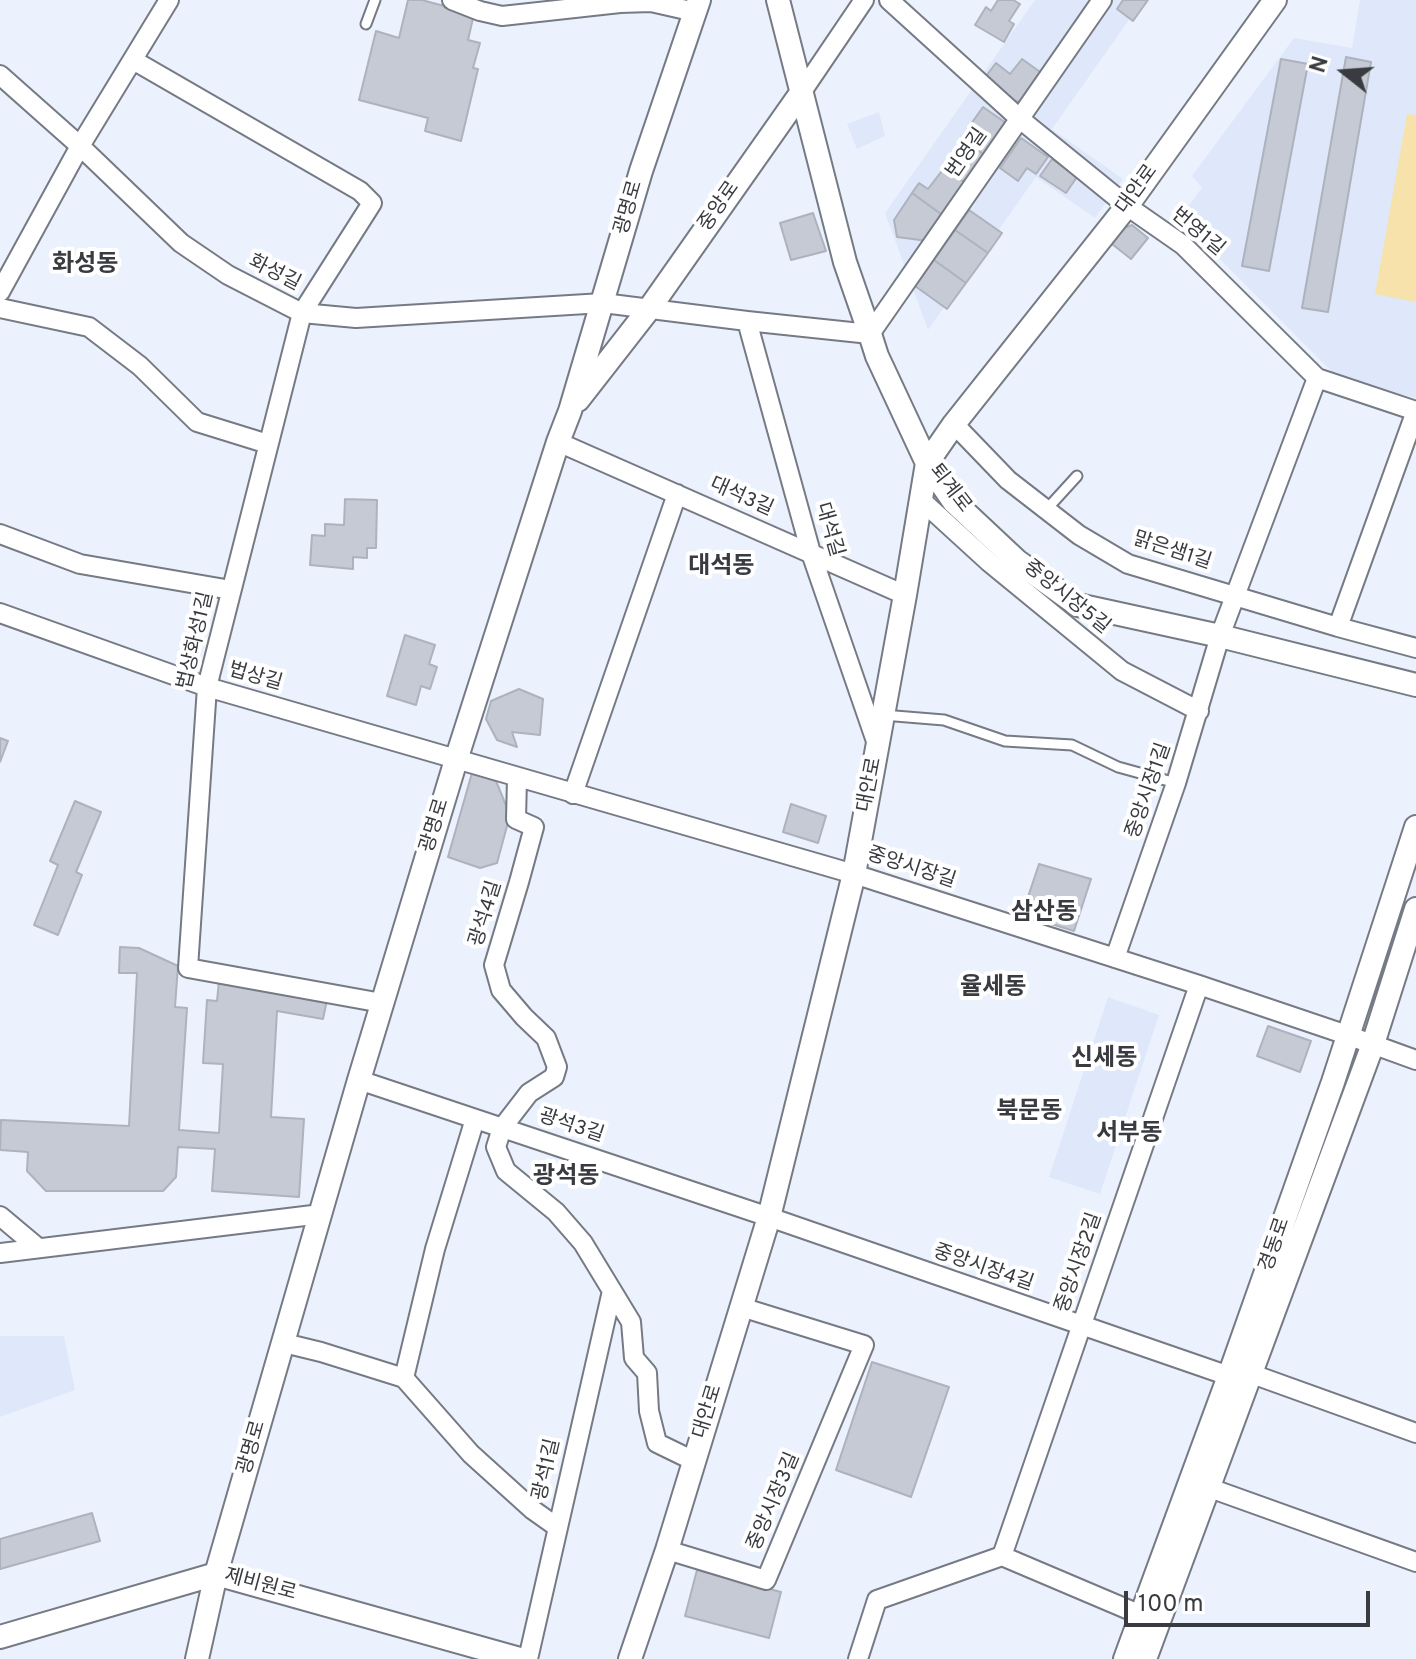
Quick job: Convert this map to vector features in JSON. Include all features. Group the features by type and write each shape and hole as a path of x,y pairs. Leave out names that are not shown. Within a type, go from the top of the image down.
{"street":[{"path":"1,286 80,146 169,0"},
{"path":"452,0 502,16 619,1 697,6"},
{"name":"퇴계로","path":"778,0 845,262 877,356 927,463 954,502 1017,561 1078,605 1220,636 1416,685"},
{"name":"중앙로","path":"570,411 649,309 864,0"},
{"name":"번영1길","path":"889,0 1020,119 1127,206 1183,245 1317,378 1416,411"},
{"name":"번영길","path":"870,334 1102,0"},
{"name":"대안로","path":"630,1659 667,1550 769,1217 854,874 927,463 954,424 1127,206 1275,0"},
{"name":"광명로","path":"197,1659 216,1574 382,1003 456,760 570,411 641,171 697,6"},
{"name":"법상화성1길","path":"133,60 360,191 372,203 302,313 207,687 188,968 382,1003"},
{"name":"화성길","path":"0,75 181,243 228,275 302,313 356,318 603,303 870,334"},
{"path":"0,308 89,327 140,366 197,422 268,444"},
{"name":"대석길","path":"747,321 811,553 878,748"},
{"name":"중앙시장1길","path":"1115,958 1176,783 1220,636 1317,378"},
{"path":"1338,627 1416,411"},
{"name":"맑은샘1길","path":"954,424 1008,480 1079,535 1128,564 1416,648"},
{"name":"대석3길","path":"558,442 905,595"},
{"path":"573,794 677,494"},
{"name":"중앙시장5길","path":"920,499 989,562 1122,671 1199,711"},
{"path":"0,534 80,564 231,590"},
{"name":"법상길","path":"0,613 207,687 456,760"},
{"name":"중앙시장길","path":"456,760 854,874 1199,985 1416,1060"},
{"name":"광석4길","path":"502,1128 529,1093 554,1077 557,1067 546,1038 501,990 494,965 534,827 516,819 517,778"},
{"name":"경동로","path":"1145,1659 1207,1487 1347,1035 1416,827"},
{"name":"경동로","path":"1125,1659 1373,1044 1416,909"},
{"name":"중앙시장2길","path":"1002,1556 1199,985"},
{"name":"광석3길","path":"359,1080 769,1217"},
{"path":"404,1378 435,1249 475,1119"},
{"path":"502,1128 496,1147 506,1171 556,1212 583,1243 631,1322 634,1358 647,1373 649,1411 657,1443 694,1461"},
{"path":"0,1253 321,1214"},
{"path":"0,1216 37,1247"},
{"name":"중앙시장4길","path":"769,1217 1081,1326 1416,1433"},
{"name":"광석1길","path":"528,1659 612,1291"},
{"name":"중앙시장3길","path":"667,1550 766,1580 864,1345 741,1307"},
{"path":"284,1343 404,1378 471,1454 533,1510 557,1527"},
{"path":"1207,1487 1416,1562"},
{"path":"858,1659 877,1600 1002,1556 1141,1615"},
{"name":"제비원로","path":"0,1637 216,1574 470,1652 520,1659"}],"lane":[{"path":"366,24 375,0"},
{"path":"1046,510 1077,476"},
{"path":"882,715 944,720 1005,741 1072,745 1118,767 1176,783"}],"shaded area":[{"path":"1035,0 1143,0 1052,129 1123,179 1095,218 1036,177 928,330 885,213"},
{"path":"1360,0 1416,0 1416,398 1339,379 1179,218 1202,188 1192,176 1294,38 1352,48"},
{"path":"879,112 885,136 857,149 847,124"},
{"path":"1407,114 1416,115 1416,302 1375,294"},
{"path":"1108,997 1159,1015 1100,1194 1049,1177"},
{"path":"0,1336 64,1336 75,1390 0,1417"}],"building":[{"path":"408,0 422,0 474,14 468,40 480,43 473,68 478,69 461,141 425,131 428,118 359,100 376,31 399,38"},
{"path":"998,0 1013,0 1020,4 1009,21 1014,24 1004,42 975,25 986,7 991,11"},
{"path":"1123,0 1148,0 1133,21 1117,9"},
{"path":"1346,57 1371,62 1328,312 1302,308"},
{"path":"1022,59 1043,74 1023,102 1011,101 983,80 996,63 1010,74"},
{"path":"1281,59 1308,64 1269,271 1242,266"},
{"path":"983,107 1009,125 987,157 961,138"},
{"path":"1021,138 1048,157 1036,174 1027,168 1018,181 1000,168"},
{"path":"964,140 987,157 967,184 944,168"},
{"path":"1052,159 1077,177 1066,193 1040,176"},
{"path":"944,168 967,184 945,217 912,193 919,183 928,189"},
{"path":"912,193 945,217 928,241 897,237 894,220"},
{"path":"969,210 1002,233 988,253 955,230"},
{"path":"813,213 826,251 791,260 780,223"},
{"path":"1132,225 1148,238 1131,259 1112,244 1124,228"},
{"path":"955,230 988,253 966,283 934,260"},
{"path":"934,260 966,283 947,309 915,286"},
{"path":"345,499 377,500 376,548 367,548 367,558 353,557 353,569 310,565 312,535 325,536 325,524 344,525"},
{"path":"405,635 435,645 429,664 437,667 430,689 421,686 416,705 387,696"},
{"path":"519,689 543,699 540,735 512,732 517,747 497,740 486,719 491,701"},
{"path":"0,738 8,741 0,762"},
{"path":"472,773 496,781 510,815 497,863 480,868 448,857"},
{"path":"75,801 101,812 76,872 82,875 58,935 34,925 58,865 50,861"},
{"path":"791,804 826,816 818,843 783,832"},
{"path":"1039,864 1091,879 1074,931 1022,915"},
{"path":"120,947 139,948 178,966 175,1007 187,1008 179,1130 219,1133 223,1064 203,1063 207,1000 217,1001 219,981 327,1000 323,1019 277,1011 271,1117 304,1119 299,1197 212,1191 215,1149 178,1147 176,1177 163,1191 46,1191 27,1171 28,1152 0,1150 1,1120 129,1126 137,973 119,973"},
{"path":"1268,1026 1311,1041 1300,1072 1257,1056"},
{"path":"872,1362 949,1387 911,1497 836,1470"},
{"path":"92,1513 100,1541 0,1569 0,1539"},
{"path":"697,1570 781,1592 769,1638 685,1616"}],"district":[{"name":"화성동","path":"85,266"},
{"name":"대석동","path":"721,568"},
{"name":"삼산동","path":"1044,914"},
{"name":"율세동","path":"993,989"},
{"name":"신세동","path":"1104,1060"},
{"name":"북문동","path":"1029,1113"},
{"name":"서부동","path":"1129,1135"},
{"name":"광석동","path":"566,1178"}]}
